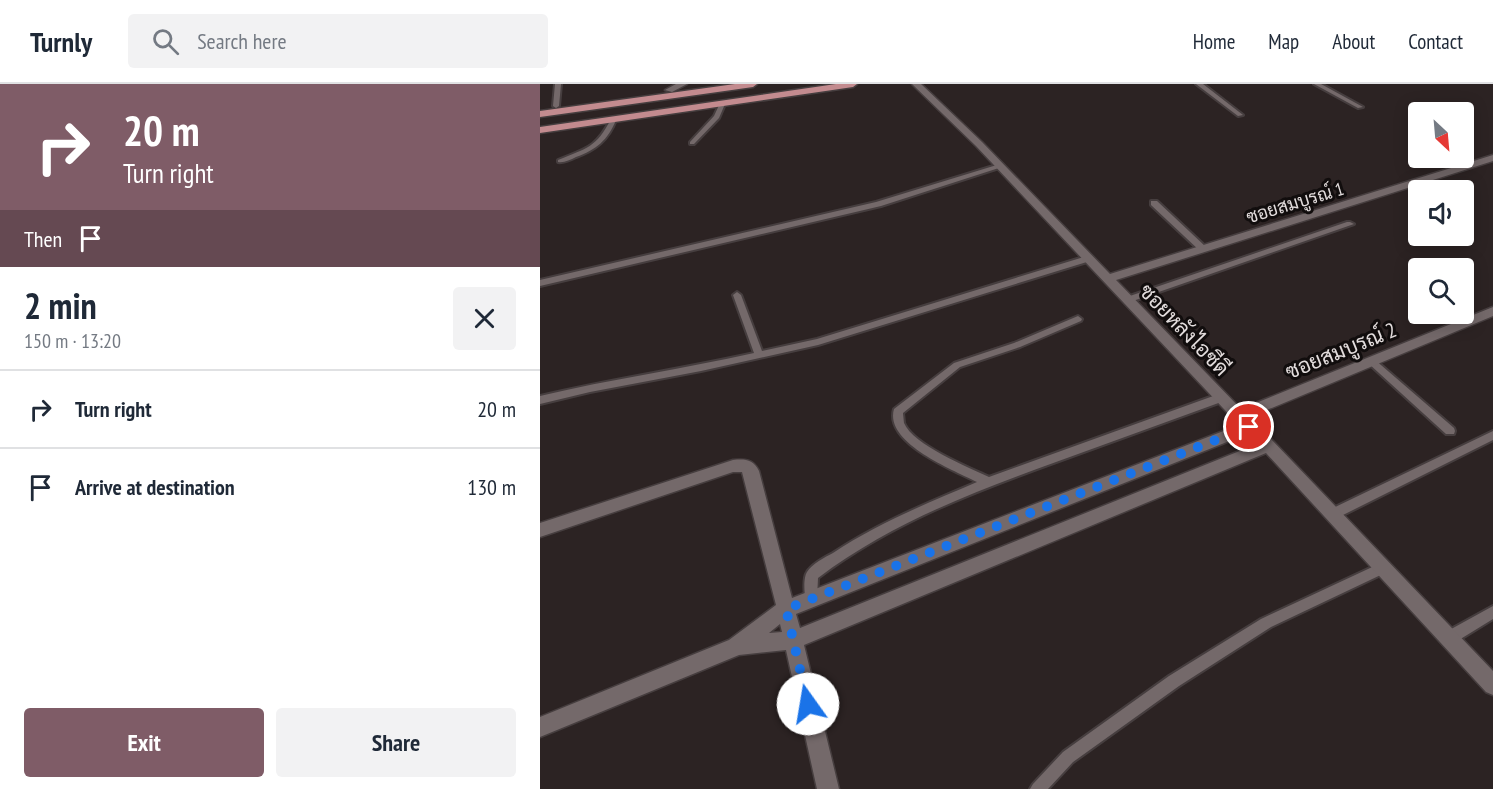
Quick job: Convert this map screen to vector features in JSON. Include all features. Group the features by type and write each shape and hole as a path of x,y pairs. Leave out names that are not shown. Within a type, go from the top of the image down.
{"main road":[{"path":"540,108 710,84"},
{"path":"540,114 753,84"},
{"path":"540,122 803,84"},
{"path":"540,130 853,84"}],"street":[{"path":"669,90 683,84"},
{"name":"ซอยหลังไอซีดี","path":"916,84 1000,166 1493,685"},
{"name":"ซอยสมบูรณ์ 1","path":"1106,279 1493,158"},
{"name":"ซอยสมบูรณ์ 2","path":"736,647 786,609 1244,421 1371,361 1493,311"},
{"path":"540,727 736,647 793,640 1268,446"},
{"path":"540,530 733,466 745,465 751,471 828,789"}],"lane":[{"path":"556,106 558,84"},
{"path":"1198,84 1240,115"},
{"path":"1317,84 1360,107"},
{"path":"692,143 717,117 722,104"},
{"path":"560,161 591,149 608,137 614,120"},
{"path":"540,284 878,204 1000,166"},
{"path":"1154,202 1203,249"},
{"path":"1127,300 1350,224"},
{"path":"540,400 818,342 1087,260"},
{"path":"737,295 759,355"},
{"path":"988,482 922,449 906,436 897,419 898,412 957,365 1017,345 1078,319"},
{"path":"1371,361 1450,431"},
{"path":"811,599 812,575 830,560 909,517 988,482 1220,398"},
{"path":"1333,514 1493,435"},
{"path":"1038,789 1068,757 1174,681 1266,623 1383,568"},
{"path":"1449,638 1493,612"}],"route":[{"path":"808,704 786,609 1249,427"}]}
